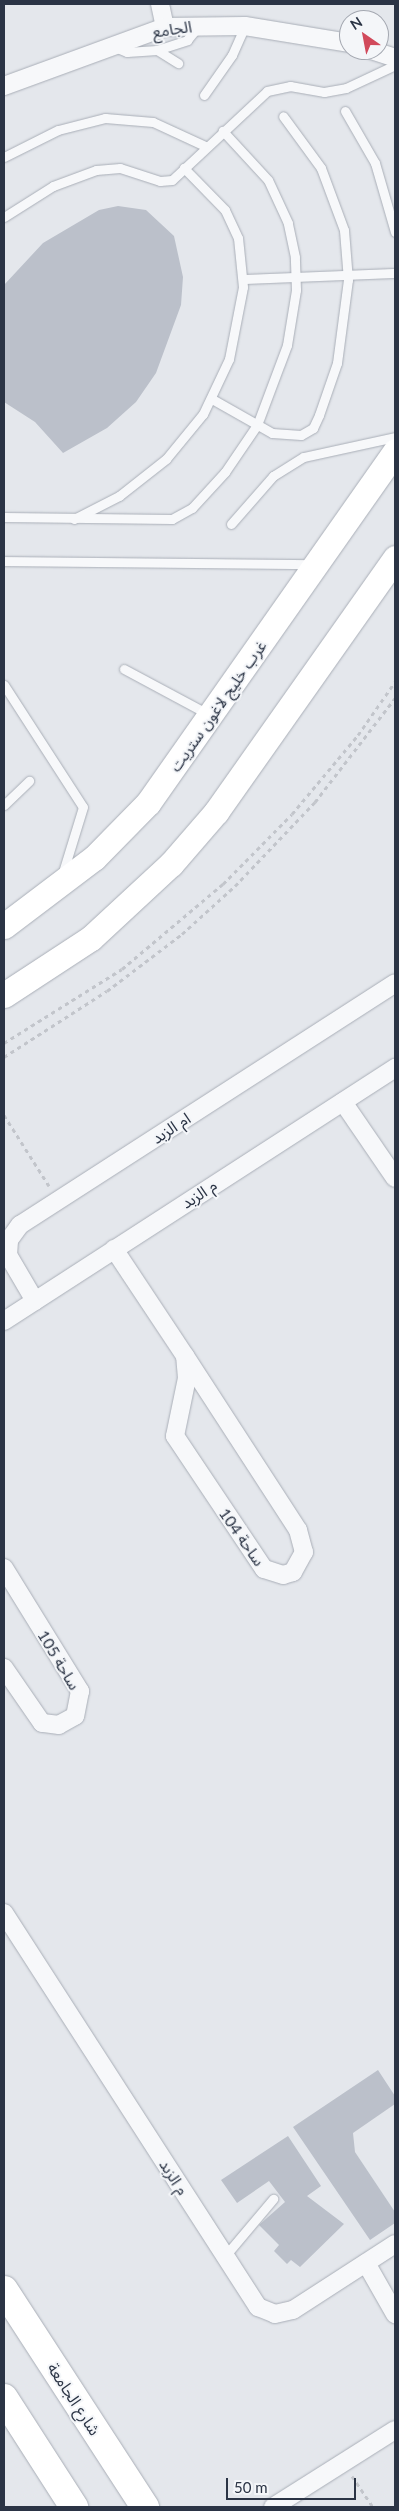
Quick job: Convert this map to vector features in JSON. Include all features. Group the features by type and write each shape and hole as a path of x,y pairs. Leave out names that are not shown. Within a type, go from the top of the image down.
{"main road":[{"name":"شارع الجامعة","path":"4,2290 125,2478 146,2507"},
{"path":"4,2398 74,2507"}],"street":[{"path":"160,4 164,27"},
{"name":"الجامع","path":"4,86 111,44 164,27 200,25 245,26 339,41"},
{"name":"غرب خليج لاغون ستريت","path":"4,926 54,891 94,858 148,803 212,717 395,451"},
{"path":"4,995 91,938 172,864 216,812 395,558"},
{"name":"ام الزبد","path":"35,1300 8,1255 9,1240 20,1225 395,983"},
{"name":"م الزبد","path":"4,1321 395,1068"},
{"path":"343,1102 395,1178"},
{"name":"ساحة 104","path":"114,1249 185,1356 298,1530 304,1552 293,1572 283,1575 264,1569 175,1436 187,1378 185,1356"},
{"name":"ساحة 105","path":"4,1568 80,1691 75,1716 59,1725 42,1723 4,1668"},
{"name":"م الزبد","path":"4,1913 258,2307 276,2314 293,2310 395,2244"},
{"path":"366,2263 394,2306"},
{"path":"273,2506 395,2430"}],"lane":[{"path":"111,44 127,52 157,50 186,40 200,25"},
{"path":"204,95 232,55 245,26"},
{"path":"157,50 178,63"},
{"path":"4,217 53,186 96,170 125,169 164,181 184,168 205,146 267,91 290,86 324,92 346,88 395,65"},
{"path":"346,111 375,163 395,232"},
{"path":"212,399 257,425 286,436 301,435 313,428 337,364 348,277 344,230 332,192 309,147 283,116"},
{"path":"4,158 58,130 105,118 153,122 205,146"},
{"path":"4,517 72,520 180,517 225,472 257,425 283,362 296,279 291,234 281,204 255,162 223,130"},
{"path":"72,520 119,496 158,466 186,438 212,399 230,360 243,279 242,255 232,223 213,194 184,168"},
{"path":"243,279 348,277 395,273"},
{"path":"231,524 273,476 304,456 395,437"},
{"path":"4,560 317,564"},
{"path":"124,669 212,717"},
{"path":"4,685 83,807 77,836 54,891"},
{"path":"4,805 28,781"},
{"path":"225,2256 272,2199"}],"path":[{"path":"4,1044 122,969 223,884 292,814 358,736 395,682"},
{"path":"4,1057 107,991 182,934 235,886 315,802 395,698"},
{"path":"4,1115 58,1201"},
{"path":"343,2463 372,2507"}],"building":[{"path":"118,206 146,210 174,236 183,277 181,305 156,373 136,402 107,428 63,453 35,422 4,402 4,285 43,243 99,210"},
{"path":"378,2070 395,2096 395,2104 353,2133 355,2152 395,2212 395,2223 370,2240 293,2127"},
{"path":"288,2136 321,2186 307,2196 344,2224 300,2267 291,2260 287,2264 274,2251 279,2245 259,2225 285,2202 269,2181 237,2203 221,2180"}]}
